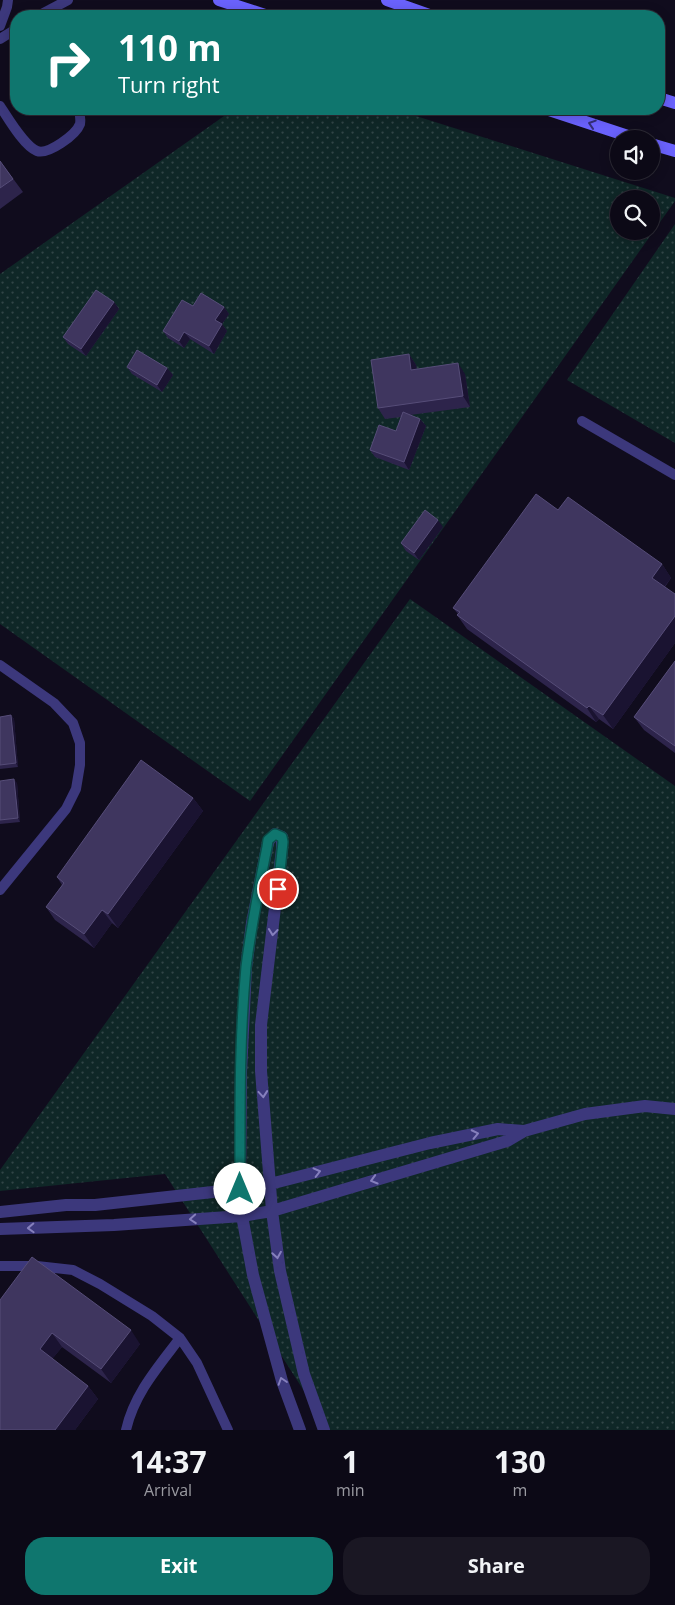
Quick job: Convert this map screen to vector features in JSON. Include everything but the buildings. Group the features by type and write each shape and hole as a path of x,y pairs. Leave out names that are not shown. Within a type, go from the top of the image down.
{"main road":[{"path":"219,0 250,10"},
{"path":"387,0 415,10"},
{"path":"564,115 610,130"},
{"path":"660,147 675,152"}],"street":[{"path":"300,1430 282,1381 255,1283 242,1216 240,1189 241,1072 246,968 252,924 268,840 275,834 282,837 282,849 261,1025 261,1071 272,1211 280,1271 298,1352 324,1430"},
{"path":"0,1229 114,1225 242,1216 272,1211 506,1141 524,1131 585,1114 645,1106 675,1108"},
{"path":"0,1212 66,1205 95,1205 240,1189 270,1184 430,1143 478,1133 498,1129 524,1131"}],"lane":[{"path":"0,26 8,0"},
{"path":"49,10 68,0"},
{"path":"0,106 31,148 39,152 49,151 75,131 80,124 81,115"},
{"path":"582,421 675,475"},
{"path":"0,665 54,703 73,723 80,743 80,765 76,789 66,809 0,890"},
{"path":"0,1266 38,1266 73,1270 152,1316 180,1338 197,1363 228,1430"},
{"path":"126,1430 130,1413 139,1393 180,1338"}],"green space":[{"path":"225,115 413,115 610,177 610,180 618,180 650,190 610,190 610,240 647,240 250,801 0,624 0,274"},
{"path":"660,193 675,198 675,201 660,222"},
{"path":"675,224 675,443 567,380"},
{"path":"410,599 675,786 675,1430 329,1430 165,1174 0,1191 0,1170"}],"route":[{"path":"240,1189 241,1072 246,968 252,924 268,840 275,834 282,837 283,842 278,889"}]}
